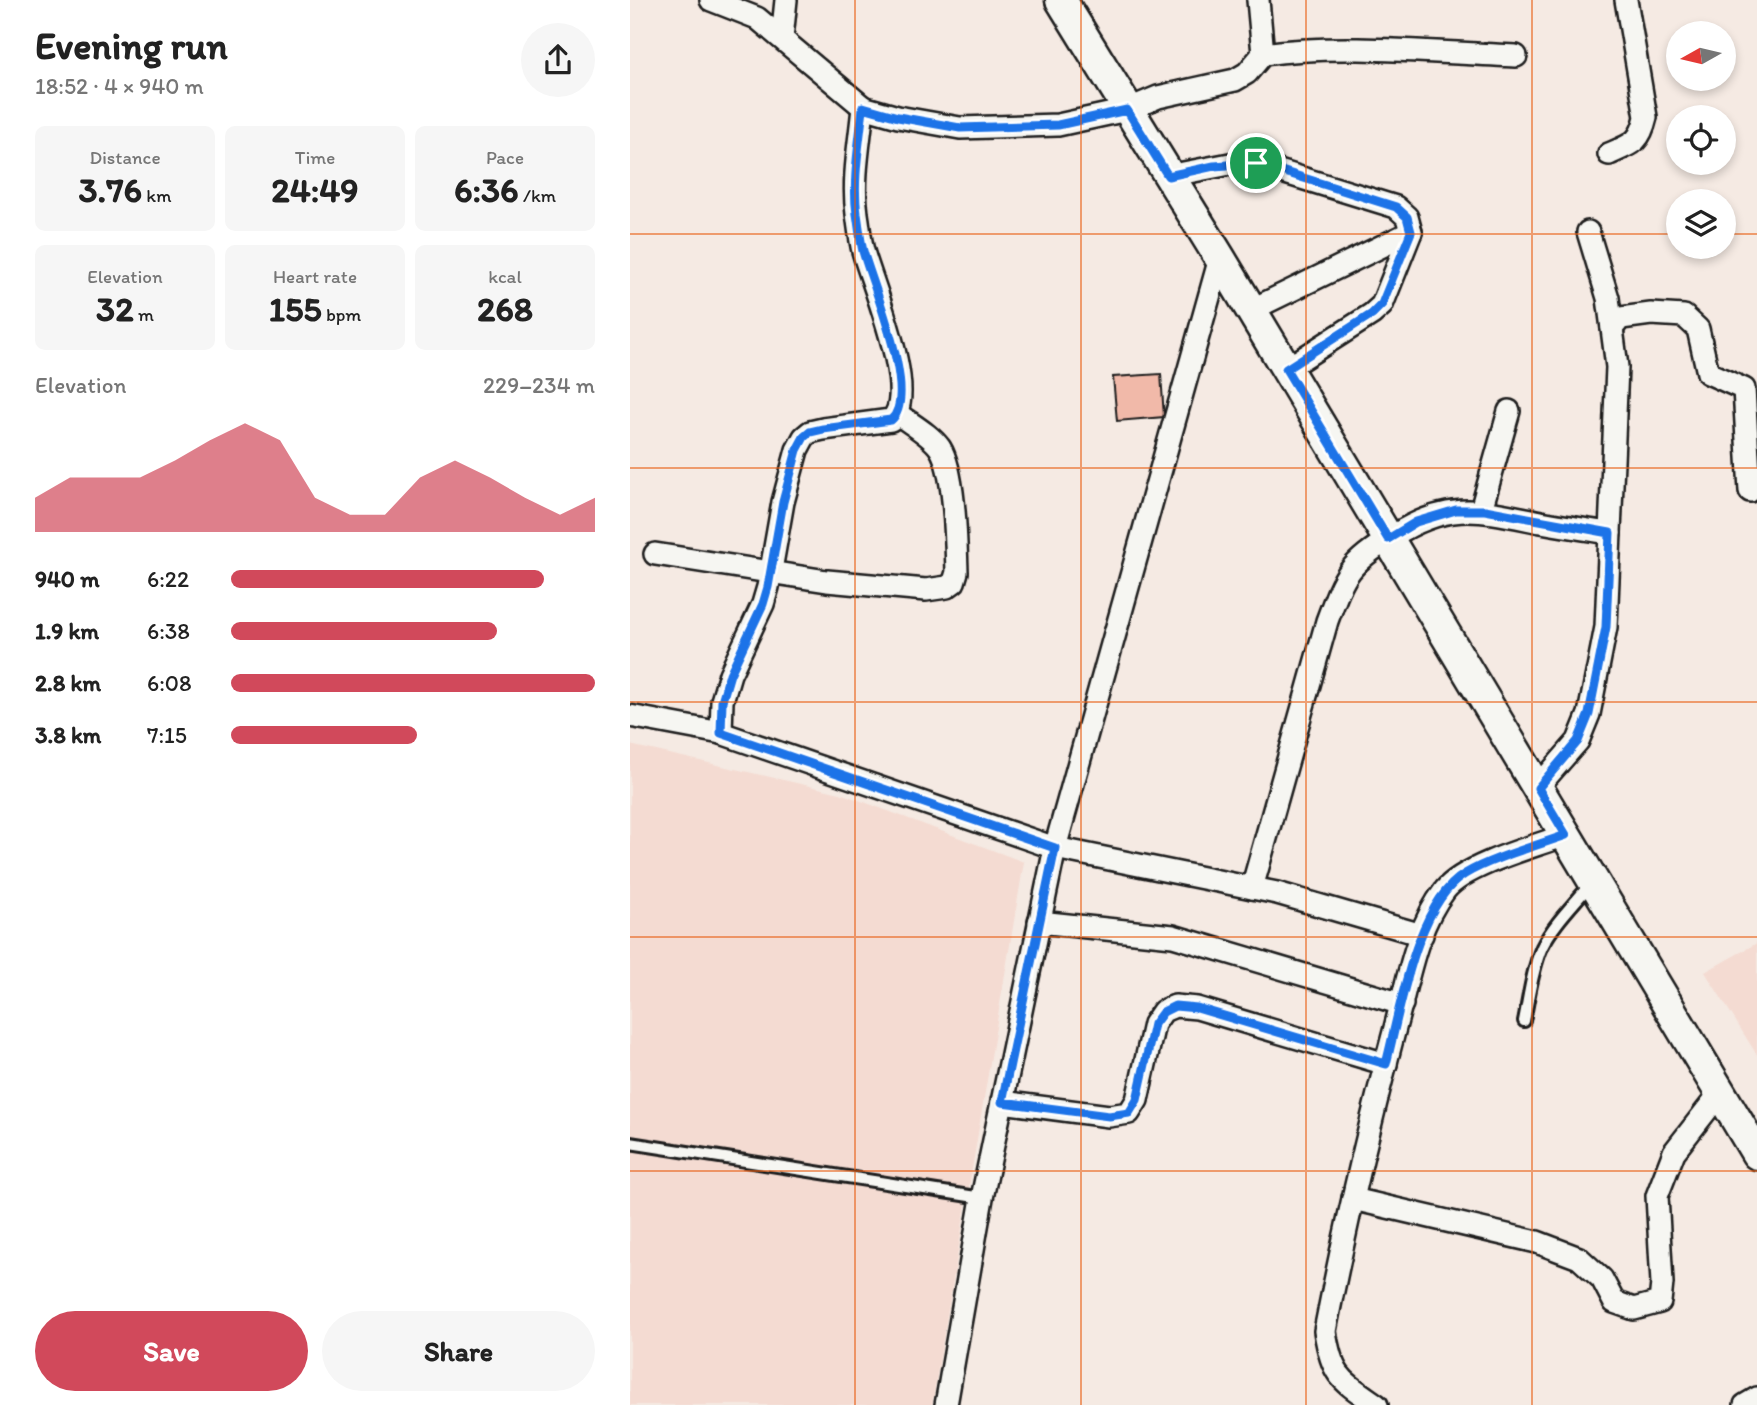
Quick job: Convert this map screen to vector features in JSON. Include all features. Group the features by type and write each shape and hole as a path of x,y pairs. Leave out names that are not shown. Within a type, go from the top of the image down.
{"main road":[{"path":"1060,0 1220,258 1757,1154"}],"street":[{"path":"711,0 757,18 863,107 898,117 960,128 1058,125 1127,110 1158,97 1235,80 1247,73 1263,54 1285,51 1337,49 1516,56"},
{"path":"782,38 786,0"},
{"path":"1258,0 1263,54"},
{"path":"1609,154 1633,144 1642,133 1646,117 1626,0"},
{"path":"721,733 722,701 730,674 763,604 783,502 797,450 804,437 810,432 891,420 898,414 901,405 900,380 888,327 863,251 856,210 863,107"},
{"path":"1168,176 1214,166 1256,163 1396,207 1407,217 1411,232 1382,304 1372,314 1286,369"},
{"path":"1251,310 1411,232"},
{"path":"1538,788 1578,741 1589,714 1606,627 1616,367 1608,298 1588,232"},
{"path":"946,1405 982,1198 1055,848 1220,258"},
{"path":"1612,328 1621,318 1651,314 1684,316 1698,329 1708,373 1744,389 1750,491"},
{"path":"1481,510 1509,411"},
{"path":"655,554 827,581 926,590 947,587 954,582 957,572 946,460 938,446 898,414"},
{"path":"1252,888 1327,621 1343,579 1356,561 1416,522 1456,510 1481,510 1610,533"},
{"path":"630,716 721,733 1055,848 1252,888 1422,935"},
{"path":"1377,1405 1343,1381 1329,1356 1325,1331 1353,1199 1386,1064 1422,935 1430,912 1447,888 1465,874 1566,835"},
{"path":"1039,922 1173,936 1402,1004"},
{"path":"1002,1102 1109,1116 1129,1113 1137,1100 1154,1024 1163,1012 1175,1006 1197,1008 1386,1064"},
{"path":"1353,1199 1536,1242 1579,1258 1602,1279 1614,1302 1634,1308 1660,1302 1662,1283 1657,1196 1674,1152 1720,1093"},
{"path":"1745,1405 1757,1398"}],"lane":[{"path":"1524,1021 1535,968 1543,946 1558,922 1593,881"},
{"path":"630,1143 982,1198"}],"shaded area":[{"path":"630,745 840,793 1024,862 932,1405 630,1405"},
{"path":"1757,943 1757,1055 1705,972"}],"building":[{"path":"1161,374 1164,417 1117,421 1113,377"}],"route":[{"path":"863,107 898,117 960,128 1058,125 1127,110 1168,176 1214,166 1256,163 1396,207 1407,217 1411,232 1382,304 1372,314 1286,369 1388,539 1416,522 1456,510 1485,510 1610,533 1606,627 1589,714 1578,741 1538,788 1566,835 1465,874 1447,888 1430,912 1415,955 1386,1064 1197,1008 1175,1006 1163,1012 1154,1024 1137,1100 1129,1113 1109,1116 1002,1102 1055,848 721,733 722,701 730,674 763,604 783,502 797,450 804,437 810,432 823,429 891,420 898,414 901,405 900,380 888,327 863,251 856,210 863,107"}]}
